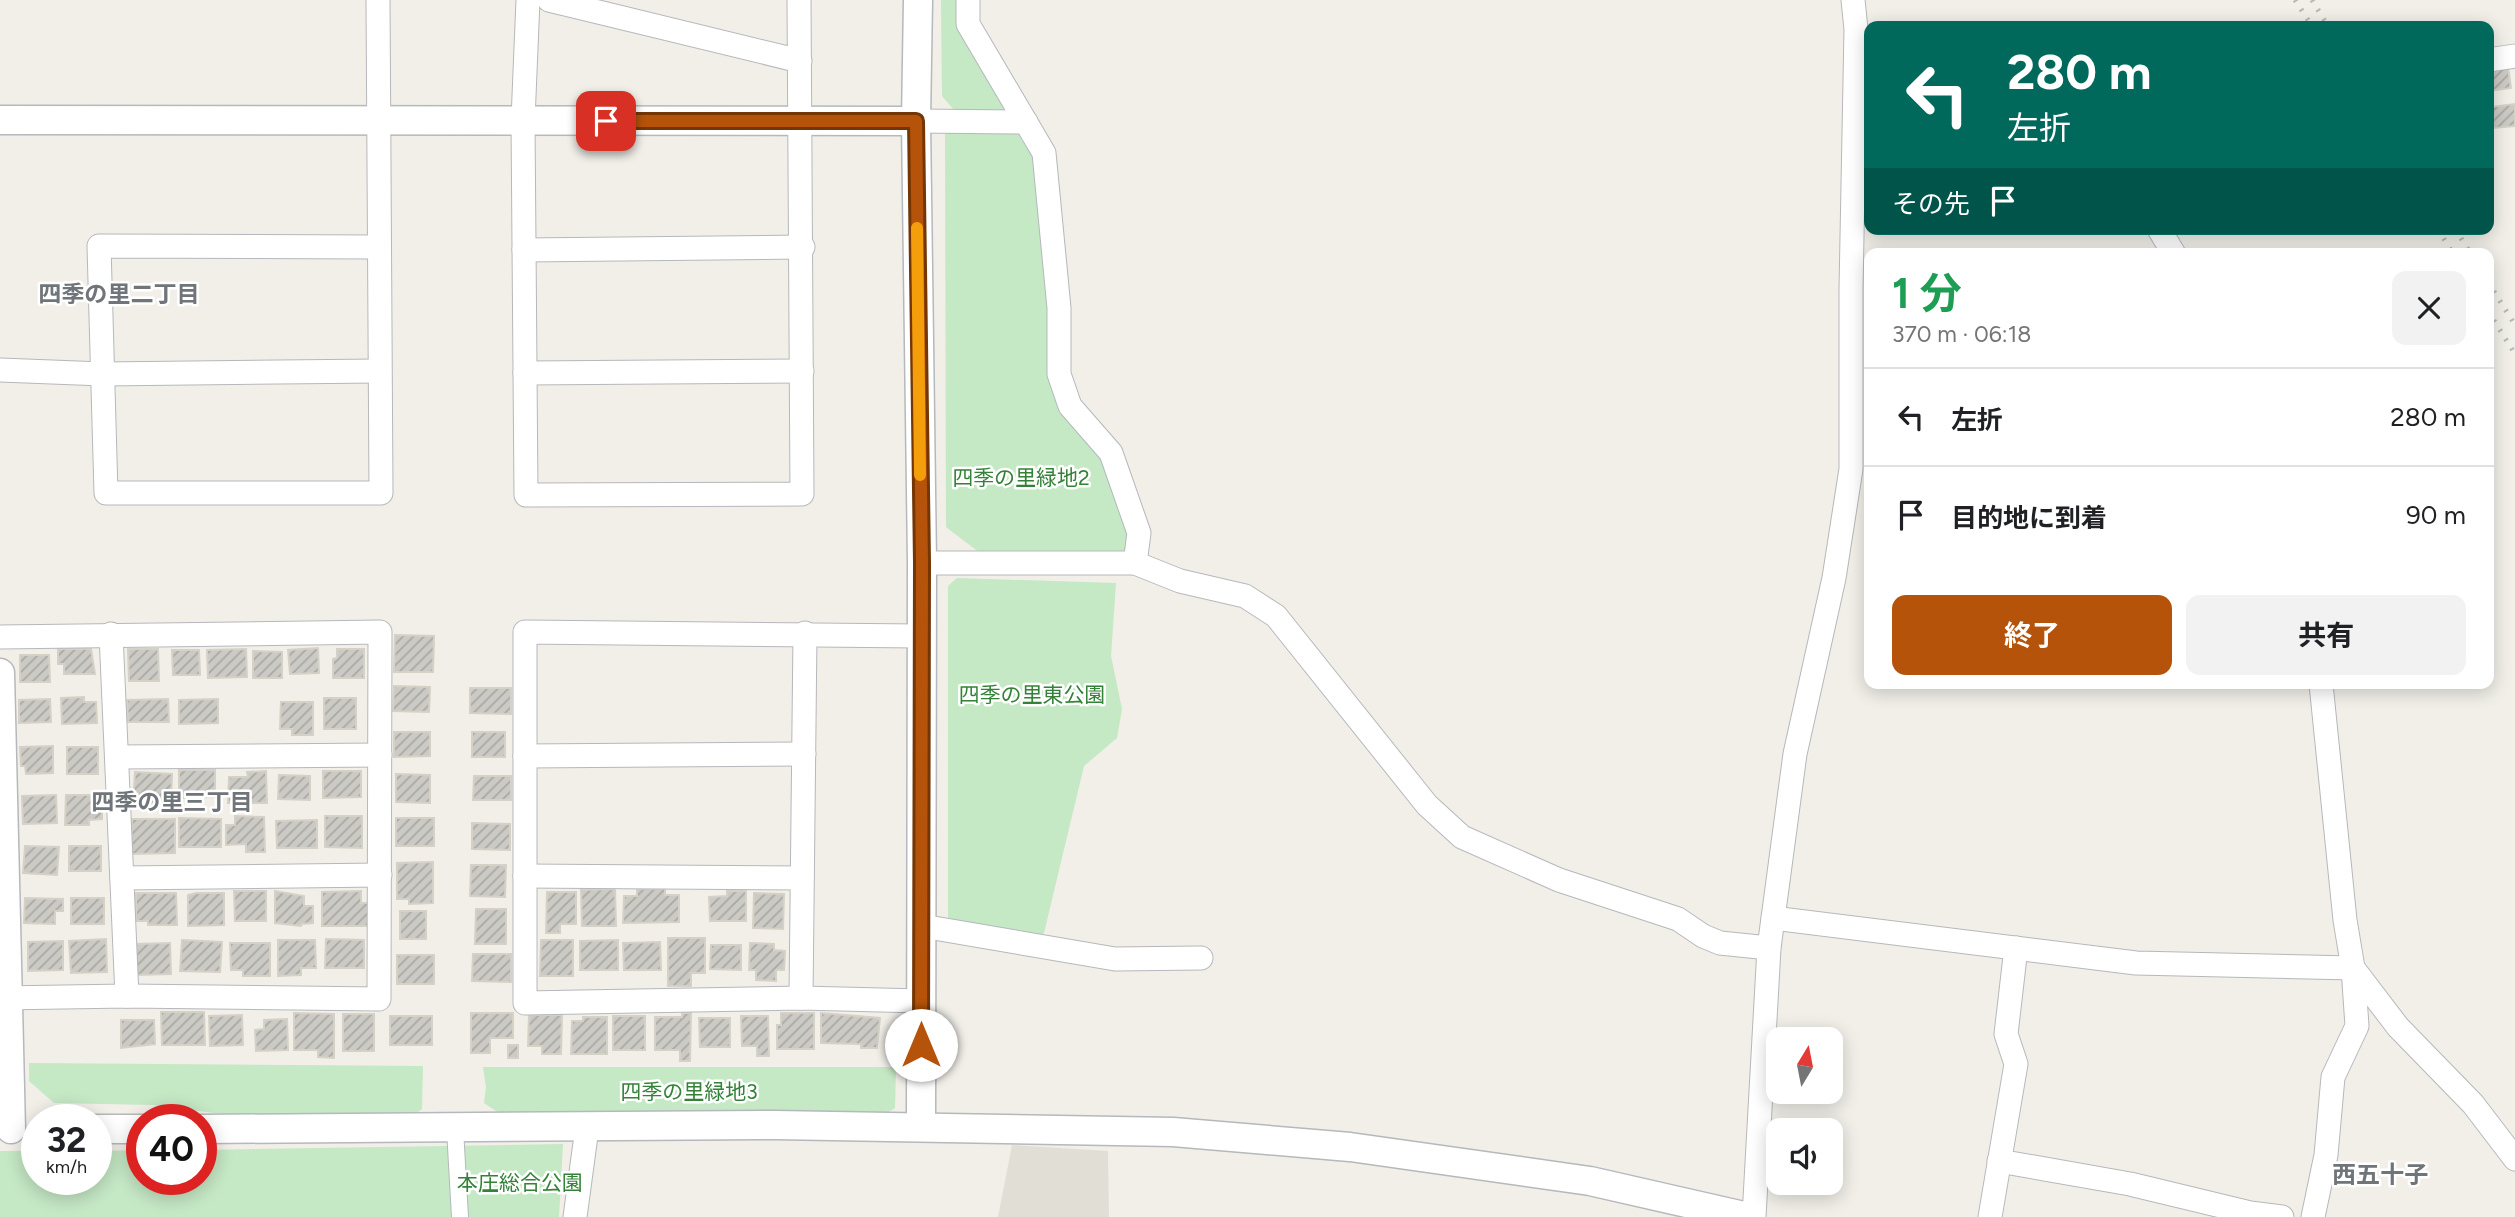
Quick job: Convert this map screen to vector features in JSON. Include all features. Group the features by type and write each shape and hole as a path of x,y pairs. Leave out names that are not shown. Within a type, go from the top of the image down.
{"street":[{"path":"378,0 381,493 106,493 99,246 379,247"},
{"path":"527,0 523,120 526,495 802,494 803,247 799,0"},
{"path":"549,0 800,61"},
{"path":"918,0 916,121 922,563 921,1126"},
{"path":"968,0 968,24 1044,153 1059,308 1059,374 1070,406 1111,453 1139,533 1135,563"},
{"path":"1754,1217 1769,948 1795,754 1834,578 1851,469 1851,289 1858,19"},
{"path":"2494,59 2515,57"},
{"path":"0,120 1026,122"},
{"path":"524,250 803,247"},
{"path":"0,370 103,373 379,371"},
{"path":"525,373 802,371"},
{"path":"922,563 1135,563 1180,581 1245,596 1276,615 1427,805 1462,837 1559,880 1678,919 1703,936 1720,943 1769,948"},
{"path":"0,637 380,632 379,999 127,996 4,998"},
{"path":"920,636 525,632 524,1003 801,998 921,1001"},
{"path":"801,998 805,633"},
{"path":"111,634 127,996"},
{"path":"0,673 4,998 16,1129"},
{"path":"2313,1217 2326,1155 2333,1077 2357,1026 2322,689"},
{"path":"525,756 804,754"},
{"path":"117,757 380,755"},
{"path":"122,878 380,875"},
{"path":"525,876 802,878"},
{"path":"1773,918 2136,963 2353,968"},
{"path":"922,926 1115,959 1201,958"},
{"path":"1990,1217 2016,1064 2006,1034 2016,948"},
{"path":"2353,968 2398,1027 2473,1104 2515,1159"},
{"path":"2357,1026 2398,1027"},
{"path":"217,1129 921,1126 1173,1132 1350,1147 1590,1181 1748,1217"},
{"path":"575,1217 587,1128"},
{"path":"455,1129 460,1217"},
{"path":"1999,1161 2130,1184 2250,1213 2282,1217"}],"shaded area":[{"path":"1012,1145 1108,1151 1109,1217 998,1217"}],"green space":[{"path":"941,0 963,0 1006,95 1003,111 954,110 942,96"},
{"name":"四季の里緑地2","path":"945,130 1021,132 1036,152 1053,319 1048,370 1103,457 1130,532 1124,552 980,553 946,527"},
{"name":"四季の里東公園","path":"957,578 1116,583 1111,656 1122,709 1117,738 1084,766 1044,933 1038,941 950,924 948,916 948,586"},
{"path":"29,1063 423,1066 422,1109 409,1119 259,1119 217,1113 217,1104 54,1103 29,1081"},
{"name":"四季の里緑地3","path":"483,1067 896,1067 895,1108 883,1116 502,1115 484,1103 486,1087"},
{"name":"本庄総合公園","path":"563,1144 559,1217 0,1217 0,1151 21,1151 21,1195 112,1195 112,1151 126,1150 126,1195 217,1195 217,1150"}],"building":[{"path":"2508,67 2511,88 2494,90 2494,68"},
{"path":"2515,104 2515,126 2494,128 2494,107"},
{"path":"395,635 434,636 433,672 394,672"},
{"path":"318,648 319,673 290,674 288,650"},
{"path":"58,649 91,649 95,674 64,674 64,664 58,664"},
{"path":"128,649 158,649 159,681 129,681"},
{"path":"246,649 247,677 208,678 207,650"},
{"path":"337,649 364,649 364,678 333,678 333,659 337,658"},
{"path":"172,650 199,650 200,675 173,675"},
{"path":"253,651 282,652 282,678 253,678"},
{"path":"20,655 49,655 50,682 20,682"},
{"path":"394,686 430,687 429,712 393,711"},
{"path":"470,688 511,688 511,714 470,713"},
{"path":"84,697 84,702 96,702 97,723 62,724 61,698"},
{"path":"324,698 356,698 356,729 324,729"},
{"path":"50,699 51,722 19,723 19,700"},
{"path":"168,699 169,722 128,722 127,700"},
{"path":"218,699 218,723 179,724 179,700"},
{"path":"281,702 313,702 313,735 292,735 292,729 280,729"},
{"path":"394,732 430,732 430,756 394,757"},
{"path":"472,732 505,732 505,757 472,757"},
{"path":"53,746 53,773 26,774 25,766 21,766 20,747"},
{"path":"67,747 98,747 98,774 67,774"},
{"path":"179,770 215,770 215,797 179,798"},
{"path":"266,771 267,803 228,803 229,777 248,777 247,772"},
{"path":"323,771 361,771 361,797 323,798"},
{"path":"135,772 172,774 171,805 133,802"},
{"path":"396,774 430,775 430,803 396,802"},
{"path":"279,775 310,776 310,800 278,799"},
{"path":"474,776 511,776 511,800 473,800"},
{"path":"56,795 57,823 23,824 22,796"},
{"path":"66,795 102,795 102,819 89,820 89,825 65,825"},
{"path":"235,816 264,817 265,852 246,852 246,844 226,845 226,825 235,825"},
{"path":"325,816 362,816 362,848 325,847"},
{"path":"179,818 221,819 221,847 179,847"},
{"path":"396,818 434,818 434,846 396,846"},
{"path":"132,819 175,819 175,853 131,854"},
{"path":"317,820 317,848 277,848 276,821"},
{"path":"472,823 510,824 510,850 472,849"},
{"path":"25,846 59,847 57,875 23,873"},
{"path":"69,846 101,846 101,871 69,871"},
{"path":"433,862 433,903 409,904 409,899 397,899 397,863"},
{"path":"471,865 506,865 505,897 470,896"},
{"path":"615,889 616,926 582,926 581,890"},
{"path":"637,889 665,889 665,895 679,895 679,922 623,923 624,896 637,896"},
{"path":"234,891 266,891 266,921 235,921"},
{"path":"275,891 304,896 304,906 313,906 313,923 301,926 275,923"},
{"path":"361,891 361,903 368,903 369,926 322,926 322,892"},
{"path":"727,891 746,891 746,921 710,921 709,897 727,896"},
{"path":"547,892 576,892 576,924 560,924 560,933 546,933"},
{"path":"136,893 176,893 177,925 148,925 148,921 136,921"},
{"path":"224,893 224,925 188,926 188,895"},
{"path":"754,893 784,894 783,929 753,928"},
{"path":"25,898 63,899 63,911 55,911 55,924 24,923"},
{"path":"71,898 104,898 104,924 71,924"},
{"path":"476,909 506,909 506,944 475,944"},
{"path":"400,911 426,911 426,939 400,939"},
{"path":"668,938 705,938 705,973 691,973 691,986 668,986"},
{"path":"106,939 107,972 71,973 69,941"},
{"path":"326,939 364,940 364,968 325,968"},
{"path":"182,940 222,942 220,972 180,971"},
{"path":"278,940 315,940 316,968 301,968 301,975 278,976"},
{"path":"541,940 573,940 573,976 540,976"},
{"path":"618,940 618,970 580,970 580,941"},
{"path":"63,941 63,970 28,971 28,942"},
{"path":"660,942 661,970 624,970 623,943"},
{"path":"170,943 171,974 136,975 135,944"},
{"path":"230,943 270,943 270,976 243,976 243,970 231,970"},
{"path":"750,943 774,944 774,950 785,951 784,970 776,970 776,981 756,980 756,970 749,970"},
{"path":"711,945 741,945 741,970 710,969"},
{"path":"473,954 511,954 511,982 472,981"},
{"path":"397,955 434,955 434,984 397,984"},
{"path":"161,1012 204,1012 205,1045 162,1045"},
{"path":"294,1013 334,1014 334,1058 318,1057 318,1050 294,1050"},
{"path":"471,1013 513,1013 513,1038 490,1038 490,1053 471,1053"},
{"path":"682,1013 691,1013 690,1061 680,1061 680,1050 655,1050 655,1017 682,1017"},
{"path":"781,1013 814,1013 814,1049 777,1049 777,1025 781,1025"},
{"path":"821,1013 880,1018 877,1048 861,1048 861,1044 821,1043"},
{"path":"343,1014 374,1014 374,1051 343,1051"},
{"path":"242,1015 243,1045 210,1046 209,1016"},
{"path":"529,1015 562,1015 561,1054 542,1054 542,1046 528,1046"},
{"path":"390,1016 432,1016 432,1045 390,1045"},
{"path":"613,1016 645,1016 645,1050 613,1050"},
{"path":"741,1016 768,1016 769,1056 757,1056 757,1046 742,1046"},
{"path":"583,1017 607,1017 607,1054 571,1054 572,1021 583,1021"},
{"path":"699,1018 730,1018 730,1047 700,1047"},
{"path":"287,1019 288,1050 256,1051 255,1030 264,1029 264,1020"},
{"path":"121,1020 154,1020 155,1044 121,1048"},
{"path":"508,1045 518,1045 518,1058 508,1058"}],"railway":[{"path":"2295,0 2309,21"},
{"path":"2312,0 2325,21"},
{"path":"2442,235 2449,248"},
{"path":"2459,235 2467,248"},
{"path":"2494,292 2515,325"},
{"path":"2494,321 2515,354"}],"slow traffic":[{"path":"917,228 920,475"}],"district":[{"name":"四季の里二丁目","path":"119,294"},
{"name":"四季の里三丁目","path":"172,802"},
{"name":"西五十子","path":"2380,1174"}],"route":[{"path":"606,121 916,121 922,563 921,1045"}]}
